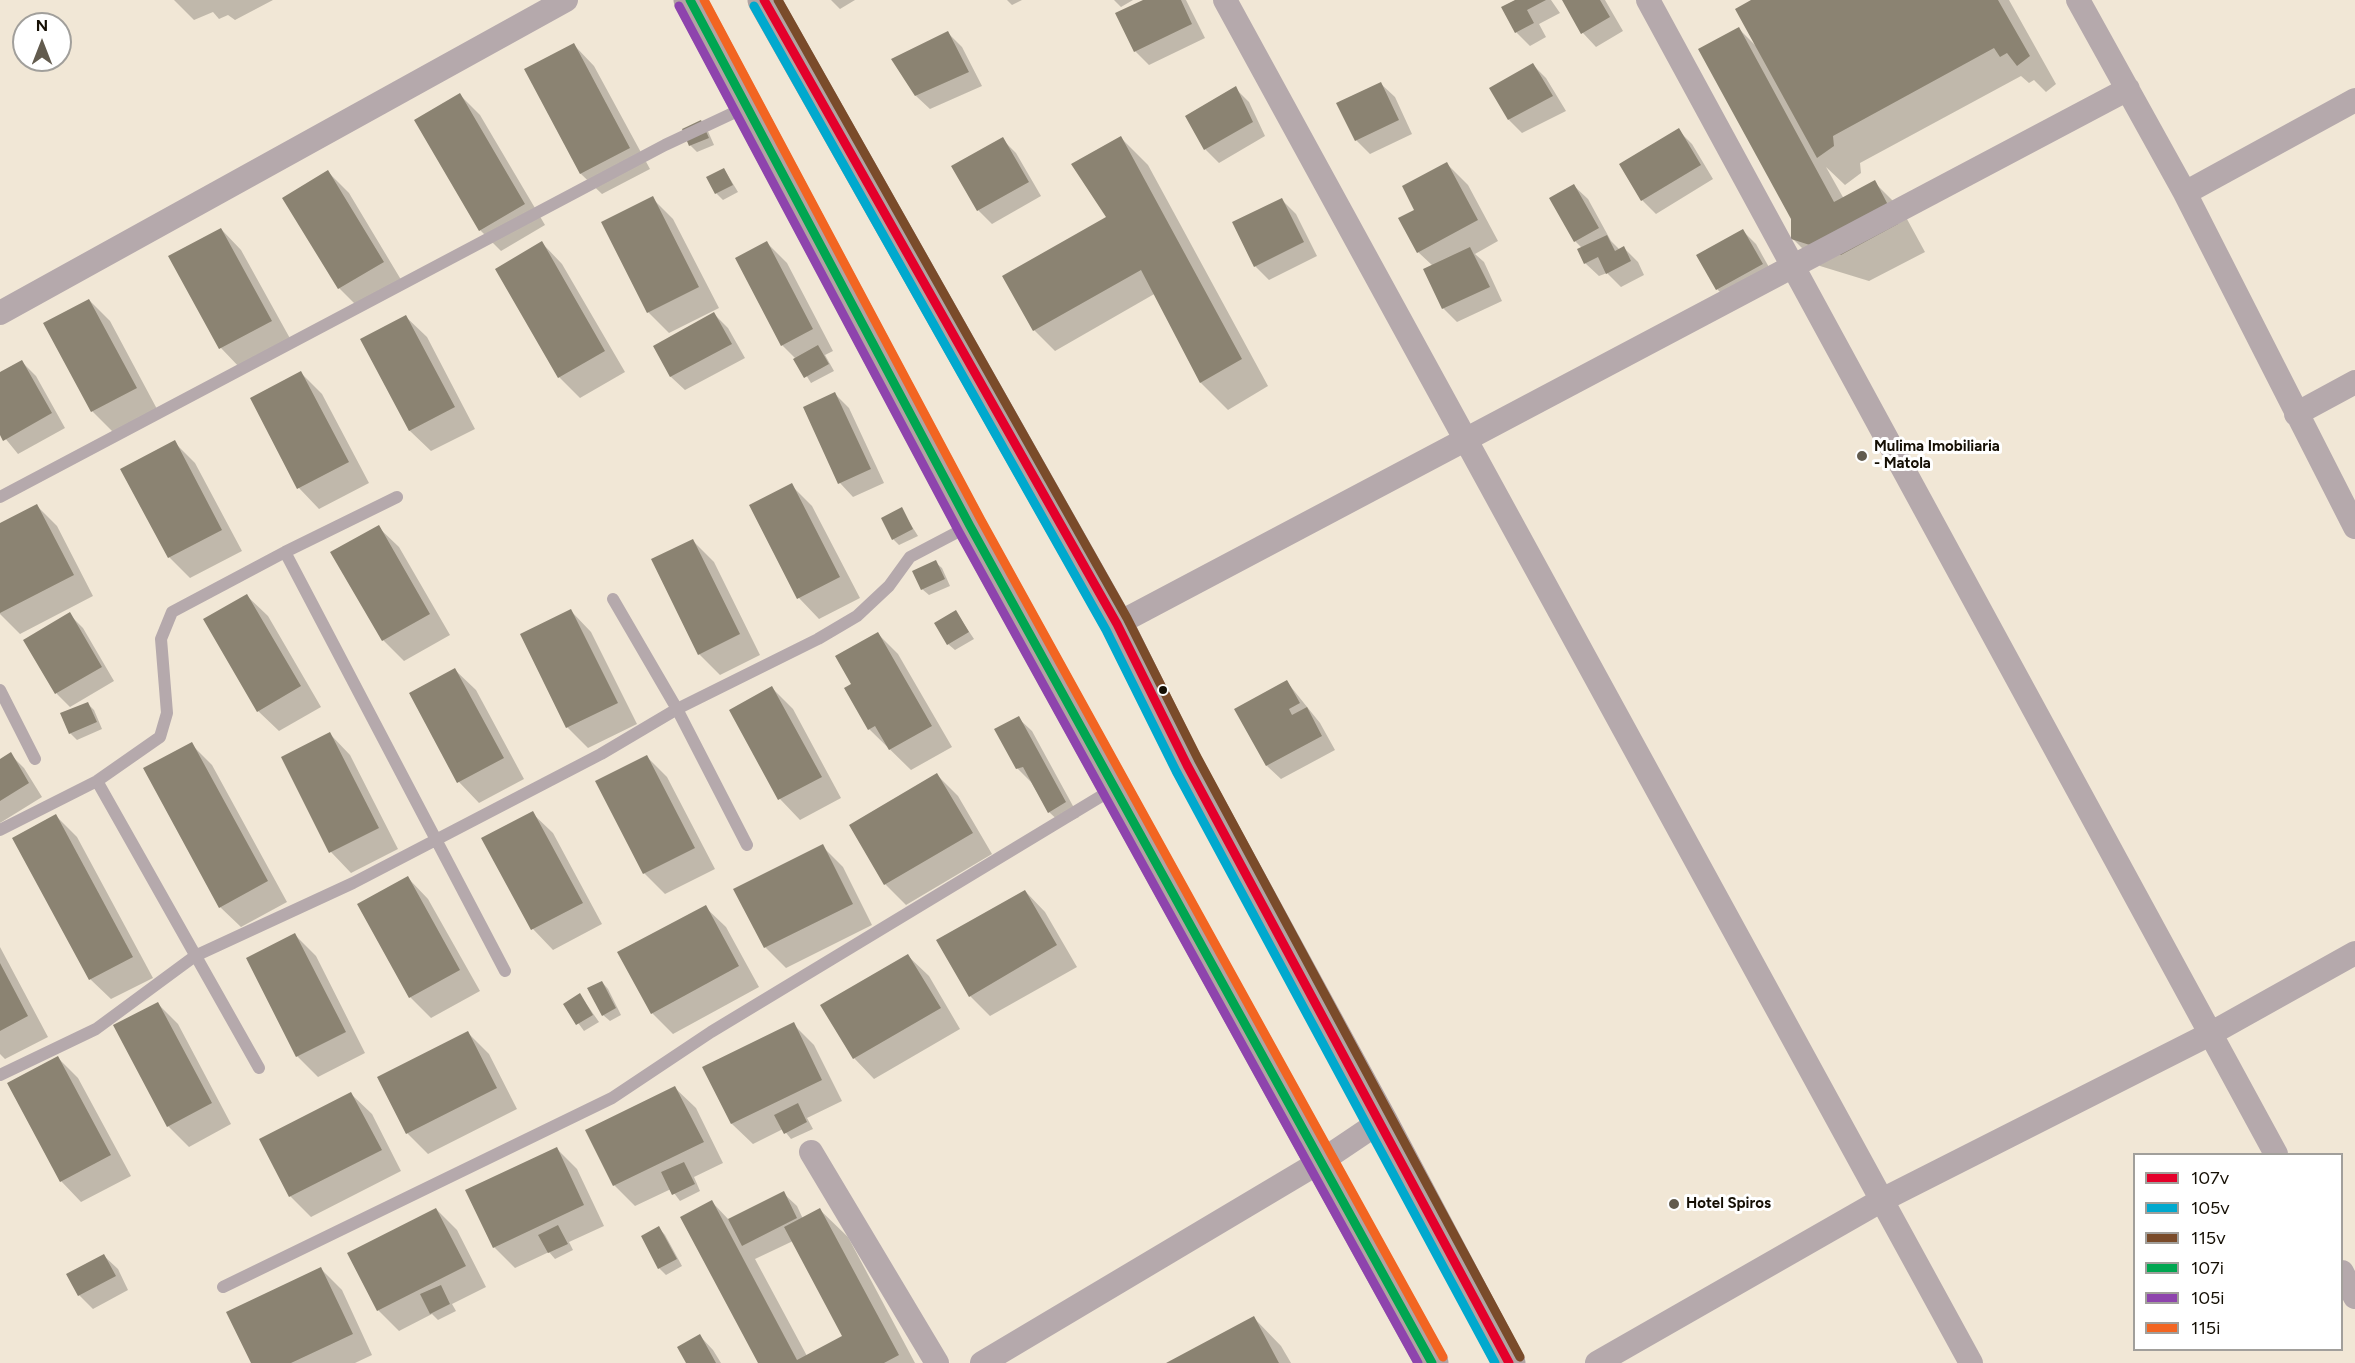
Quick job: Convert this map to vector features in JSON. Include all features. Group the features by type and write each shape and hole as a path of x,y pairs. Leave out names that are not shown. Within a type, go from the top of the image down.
{"highway":[{"path":"690,0 970,526 1323,1160 1432,1363"},
{"path":"764,0 1117,624 1187,765 1381,1121 1509,1363"}],"street":[{"path":"0,312 566,0"},
{"path":"1225,0 1971,1363"},
{"path":"1648,0 2275,1153"},
{"path":"2078,0 2185,193 2355,527"},
{"path":"1117,624 2128,89"},
{"path":"2185,193 2355,100"},
{"path":"2296,414 2355,382"},
{"path":"1597,1363 1882,1200 2210,1035 2355,953"},
{"path":"982,1363 1323,1160 1381,1121"},
{"path":"811,1152 937,1363"},
{"path":"2343,1274 2355,1297"}],"lane":[{"path":"0,497 665,145 747,107"},
{"path":"0,830 97,781 160,737 167,713 161,639 172,612 285,552 397,497"},
{"path":"0,1075 96,1029 195,956 353,883 601,753 677,709 818,639 857,616 889,586 910,557 970,526"},
{"path":"285,552 505,971"},
{"path":"613,599 677,709 747,845"},
{"path":"0,690 35,759"},
{"path":"97,781 258,1068"},
{"path":"223,1287 612,1098 711,1032 1117,787"}],"building":[{"path":"1143,0 1181,0 1192,24 1134,52 1115,13"},
{"path":"1515,0 1546,0 1527,10 1534,23 1515,33 1501,7"},
{"path":"1562,0 1600,0 1610,17 1581,34"},
{"path":"1751,0 1998,0 2030,56 2017,66 2007,53 2000,57 1994,48 1833,136 1834,146 1817,158 1735,9"},
{"path":"1739,27 1834,202 1875,180 1898,224 1841,255 1791,239 1791,219 1698,49"},
{"path":"948,31 969,72 915,96 891,59"},
{"path":"574,43 630,148 580,174 524,69"},
{"path":"1533,63 1553,96 1508,120 1489,88"},
{"path":"1381,82 1399,120 1355,141 1336,103"},
{"path":"1236,86 1253,122 1204,150 1185,116"},
{"path":"460,93 525,204 479,231 414,120"},
{"path":"701,120 709,138 689,146 682,129"},
{"path":"1679,128 1701,165 1641,201 1619,164"},
{"path":"1121,136 1242,359 1200,383 1141,270 1033,331 1002,276 1106,217 1071,164"},
{"path":"1003,137 1029,182 977,211 951,166"},
{"path":"1447,162 1478,220 1417,253 1398,218 1414,210 1402,186"},
{"path":"724,168 733,185 715,194 706,177"},
{"path":"328,170 384,262 338,289 282,198"},
{"path":"1574,184 1599,228 1574,242 1549,198"},
{"path":"653,196 699,287 647,313 601,222"},
{"path":"1282,198 1304,242 1254,267 1232,222"},
{"path":"221,228 272,321 219,349 168,256"},
{"path":"1743,229 1763,264 1716,290 1696,255"},
{"path":"1607,235 1615,251 1624,246 1631,261 1606,274 1598,257 1584,264 1577,249"},
{"path":"542,241 605,351 558,378 495,269"},
{"path":"767,241 813,329 781,346 735,258"},
{"path":"1470,247 1490,287 1442,309 1423,269"},
{"path":"89,299 137,388 91,412 43,323"},
{"path":"714,312 732,344 670,377 653,346"},
{"path":"406,315 455,407 409,431 360,339"},
{"path":"818,345 829,364 804,378 793,359"},
{"path":"22,360 52,413 3,441 0,435 0,372"},
{"path":"301,371 349,462 297,489 250,398"},
{"path":"835,392 871,469 838,484 803,407"},
{"path":"175,440 222,530 168,558 120,469"},
{"path":"792,483 840,577 797,599 749,505"},
{"path":"37,504 74,575 0,613 0,523"},
{"path":"902,507 913,529 892,540 881,518"},
{"path":"379,525 430,614 382,641 330,552"},
{"path":"693,539 740,634 698,655 651,559"},
{"path":"936,560 945,579 921,590 912,571"},
{"path":"247,594 301,686 257,712 203,619"},
{"path":"571,609 618,703 566,728 520,634"},
{"path":"956,610 969,632 947,645 934,623"},
{"path":"70,612 102,667 55,694 23,640"},
{"path":"878,632 932,726 889,750 875,726 868,730 844,688 851,684 835,656"},
{"path":"455,668 504,758 457,783 409,693"},
{"path":"1287,680 1300,703 1289,709 1292,715 1307,707 1322,736 1266,766 1234,709"},
{"path":"772,686 822,777 778,800 729,710"},
{"path":"88,702 97,722 69,734 60,713"},
{"path":"1019,716 1066,802 1048,813 1023,767 1016,769 994,729"},
{"path":"330,732 379,828 329,853 281,757"},
{"path":"192,742 268,881 219,908 143,768"},
{"path":"11,752 29,783 0,801 0,759"},
{"path":"647,755 695,848 643,874 595,781"},
{"path":"937,773 973,833 884,885 849,825"},
{"path":"533,811 583,903 531,930 481,838"},
{"path":"56,814 133,957 89,980 12,838"},
{"path":"823,844 853,904 764,948 733,889"},
{"path":"408,876 460,970 409,998 357,904"},
{"path":"1025,890 1057,945 969,997 936,940"},
{"path":"706,905 739,966 651,1014 617,952"},
{"path":"295,933 346,1032 296,1057 246,958"},
{"path":"908,954 941,1008 853,1059 820,1005"},
{"path":"0,963 28,1016 0,1031"},
{"path":"602,981 616,1008 602,1016 587,988"},
{"path":"580,993 593,1015 576,1025 563,1004"},
{"path":"158,1002 212,1103 167,1127 113,1025"},
{"path":"794,1022 822,1080 731,1124 702,1067"},
{"path":"468,1031 497,1088 406,1134 377,1077"},
{"path":"58,1056 111,1155 60,1182 7,1083"},
{"path":"675,1086 704,1142 613,1186 585,1130"},
{"path":"351,1092 382,1150 289,1197 259,1139"},
{"path":"798,1103 807,1122 784,1134 774,1115"},
{"path":"557,1147 584,1205 493,1248 465,1190"},
{"path":"684,1162 695,1184 672,1195 661,1172"},
{"path":"784,1191 797,1218 742,1246 728,1219"},
{"path":"712,1200 797,1360 842,1336 784,1227 820,1208 899,1355 884,1363 758,1363 680,1217"},
{"path":"436,1208 466,1266 377,1311 347,1253"},
{"path":"558,1225 568,1244 548,1253 538,1235"},
{"path":"659,1226 677,1259 658,1269 641,1236"},
{"path":"104,1254 116,1276 78,1296 66,1274"},
{"path":"321,1267 353,1334 291,1363 251,1363 226,1312"},
{"path":"441,1285 450,1304 430,1314 420,1294"},
{"path":"1254,1316 1279,1363 1166,1363"},
{"path":"700,1334 716,1363 686,1363 677,1347"}],"transit line":[{"name":"107i","path":"690,0 970,526 1432,1363"},
{"name":"115i","path":"704,0 981,520 1443,1357"},
{"name":"107v","path":"764,0 1117,624 1187,765 1509,1363"},
{"name":"115v","path":"778,0 1127,618 1198,759 1520,1357"},
{"name":"105i","path":"679,6 959,532 1418,1363"},
{"name":"105v","path":"754,6 1106,630 1176,771 1495,1363"}],"place":[{"name":"Mulima Imobiliaria - Matola","path":"1862,456"},
{"name":"Hotel Spiros","path":"1674,1204"}]}
